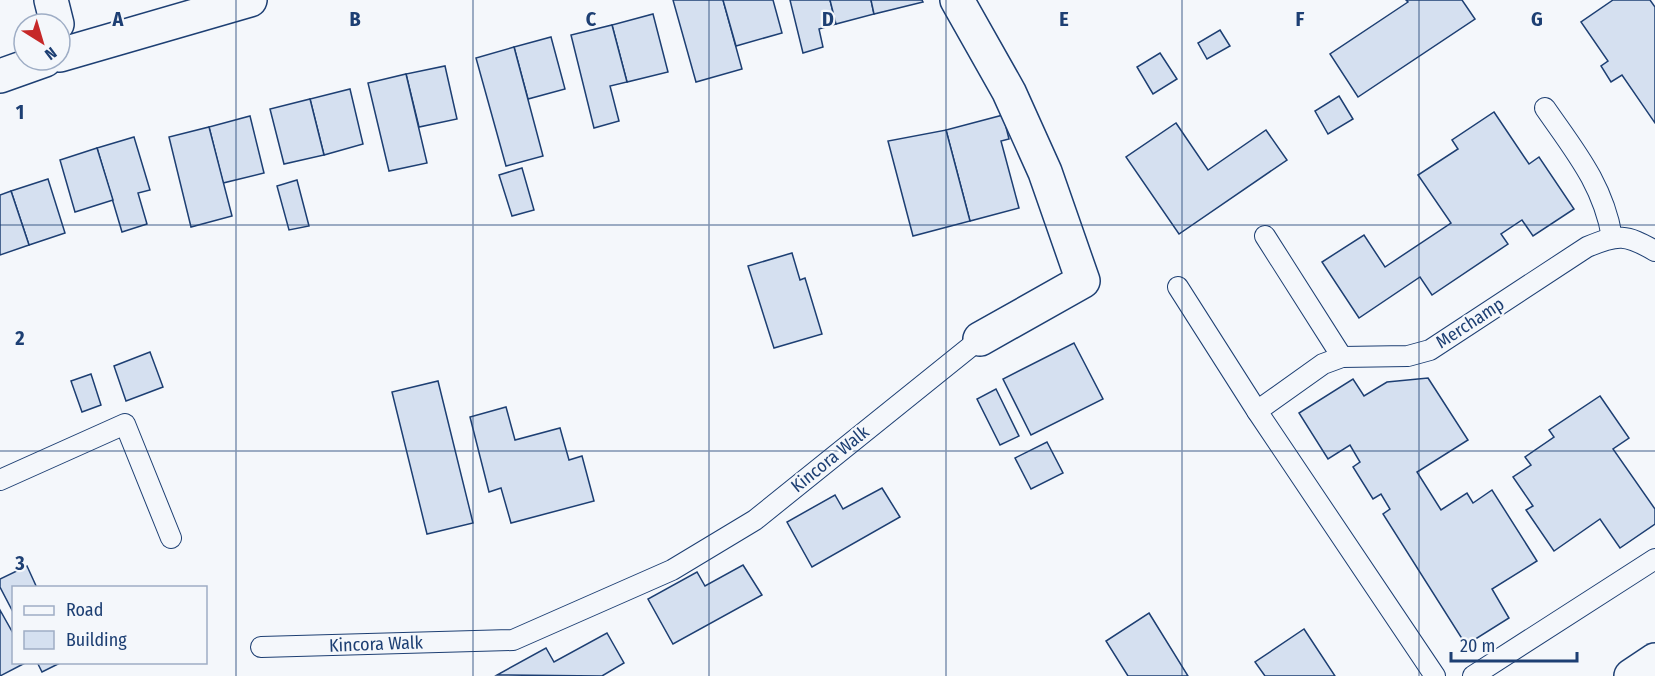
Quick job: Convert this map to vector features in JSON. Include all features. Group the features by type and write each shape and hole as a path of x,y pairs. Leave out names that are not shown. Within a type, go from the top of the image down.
{"street":[{"path":"72,42 250,0"},
{"name":"Kincora Walk","path":"957,0 1009,92 1046,172 1083,281 980,339"},
{"path":"1631,676 1655,660"}],"lane":[{"path":"1545,108 1595,180 1608,216 1612,237 1623,236 1655,251"},
{"path":"1265,236 1342,357"},
{"name":"Merchamp","path":"1257,411 1323,364 1342,357 1408,356 1430,350 1587,247 1612,237"},
{"path":"1178,287 1257,411 1435,676"},
{"name":"Kincora Walk","path":"261,647 513,640 672,570 755,520 980,339"},
{"path":"0,480 125,423 171,538"},
{"path":"1473,676 1655,559"}],"building":[{"path":"673,0 723,0 742,69 696,82"},
{"path":"723,0 773,0 782,33 736,46"},
{"path":"790,0 830,0 836,24 819,29 823,47 803,53"},
{"path":"830,0 871,0 874,14 836,24"},
{"path":"871,0 922,0 923,2 874,14"},
{"path":"1406,0 1462,0 1475,19 1358,97 1330,54 1408,2"},
{"path":"1613,0 1650,0 1655,7 1655,123 1622,75 1611,82 1601,66 1608,61 1581,22"},
{"path":"653,14 668,72 627,82 612,25"},
{"path":"612,25 627,82 610,86 619,121 594,128 571,35"},
{"path":"1220,30 1230,46 1207,59 1198,43"},
{"path":"551,37 565,89 528,99 514,47"},
{"path":"514,47 543,156 506,166 476,58"},
{"path":"1160,53 1177,79 1153,94 1137,67"},
{"path":"445,66 457,119 419,127 406,74"},
{"path":"406,74 427,163 389,171 368,83"},
{"path":"350,89 363,144 324,155 310,99"},
{"path":"1339,96 1353,119 1328,134 1315,111"},
{"path":"310,99 324,155 284,164 270,109"},
{"path":"1494,112 1529,164 1539,157 1574,209 1533,236 1522,220 1501,234 1508,244 1432,295 1420,277 1359,318 1322,262 1364,235 1385,267 1451,223 1418,175 1458,149 1452,140"},
{"path":"1003,115 1009,139 1001,141 1019,208 970,221 946,130"},
{"path":"250,116 264,173 223,183 209,127"},
{"path":"1176,123 1208,170 1266,130 1287,160 1179,234 1126,157"},
{"path":"209,127 232,216 191,227 169,137"},
{"path":"946,130 970,221 913,236 888,141"},
{"path":"134,137 150,190 138,193 147,224 122,232 97,148"},
{"path":"97,148 113,200 75,212 60,160"},
{"path":"522,168 534,210 512,216 499,175"},
{"path":"48,179 65,233 29,245 11,191"},
{"path":"297,180 309,226 289,230 277,186"},
{"path":"11,191 29,245 0,255 0,195"},
{"path":"792,253 800,280 805,278 822,334 774,348 748,266"},
{"path":"1074,343 1103,399 1031,435 1003,379"},
{"path":"150,352 163,387 126,401 114,366"},
{"path":"91,374 101,405 82,412 71,381"},
{"path":"1428,378 1468,440 1417,472 1441,510 1467,493 1473,503 1492,490 1537,561 1492,589 1509,618 1466,645 1383,514 1390,509 1381,494 1373,499 1353,467 1360,462 1350,445 1328,459 1299,413 1353,379 1364,396 1387,382"},
{"path":"438,381 473,523 427,534 392,392"},
{"path":"996,389 1019,436 1000,445 977,399"},
{"path":"1600,396 1629,438 1613,449 1655,509 1655,524 1620,548 1600,519 1554,551 1526,510 1533,506 1513,477 1531,465 1525,457 1554,437 1549,430"},
{"path":"506,407 515,440 560,428 569,460 582,456 594,501 511,523 501,488 489,492 470,417"},
{"path":"1047,442 1063,473 1031,489 1015,458"},
{"path":"882,488 900,517 812,567 787,522 835,495 843,509"},
{"path":"743,565 762,595 673,644 648,599 697,572 705,586"},
{"path":"27,566 36,586 12,586 12,610 0,587 0,579"},
{"path":"0,610 12,631 12,664 23,664 0,676"},
{"path":"1149,613 1188,676 1128,676 1106,641"},
{"path":"1304,629 1335,676 1265,676 1255,662"},
{"path":"607,633 624,663 602,676 497,675 546,648 554,662"},
{"path":"38,664 58,664 42,672"}]}
